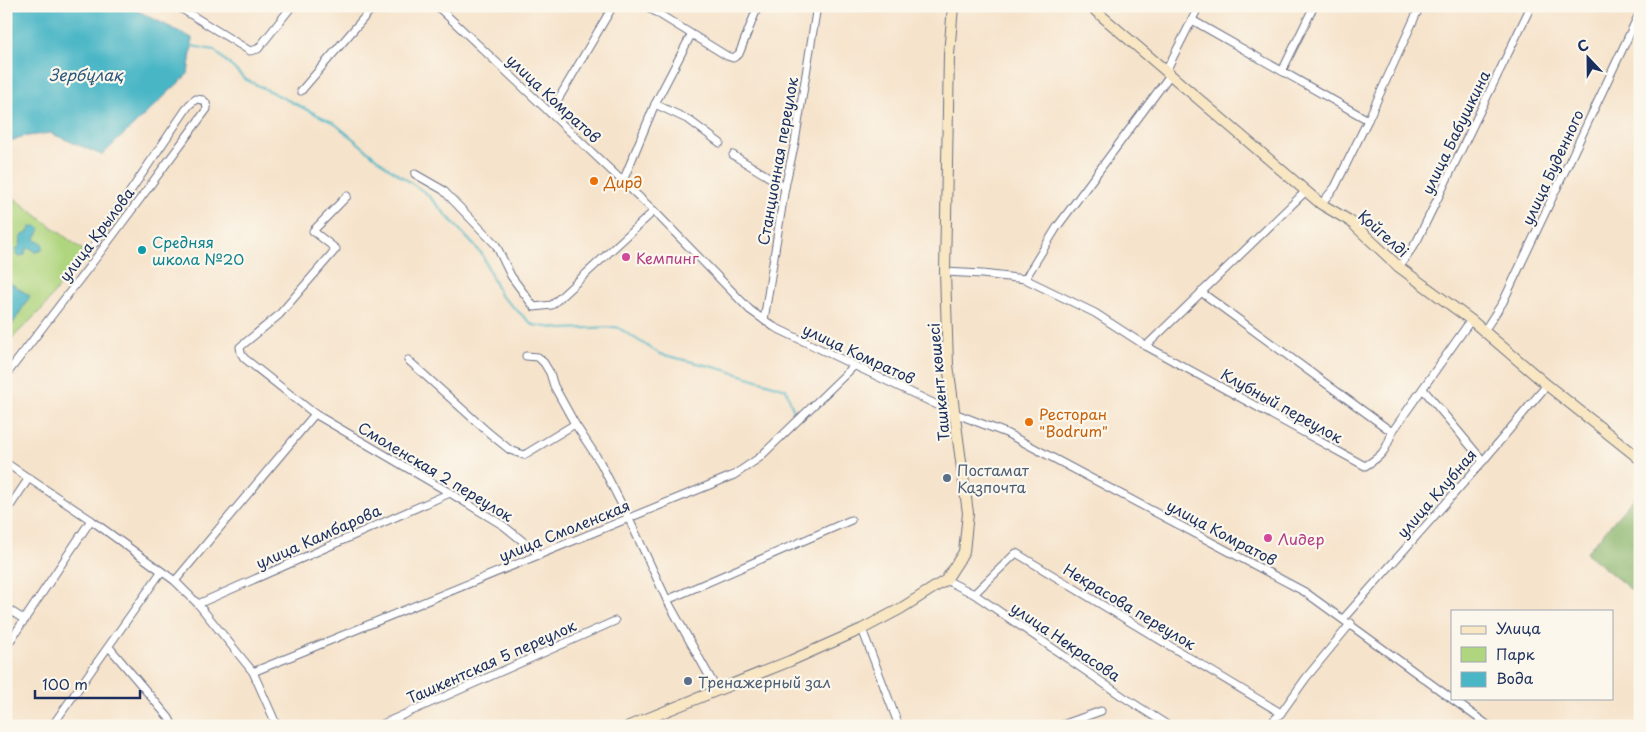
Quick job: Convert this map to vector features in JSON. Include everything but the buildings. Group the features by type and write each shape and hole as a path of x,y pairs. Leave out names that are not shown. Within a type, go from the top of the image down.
{"main road":[{"name":"Ташкент көшесі","path":"629,726 862,629 900,609 946,580 964,552 968,513 948,365 945,272 949,55 953,6"},
{"name":"Қойгелді","path":"1090,6 1306,191 1322,204 1350,221 1399,267 1471,320 1547,385 1640,458"}],"street":[{"path":"177,6 250,52 258,49 292,6"},
{"path":"301,91 374,6"},
{"name":"улица Комратов","path":"437,6 654,211 750,310 774,328 954,413 1009,434 1305,592 1451,698"},
{"path":"550,113 613,6"},
{"path":"646,6 691,35 733,58 740,54 758,6"},
{"name":"Станционная переулок","path":"764,320 784,187 795,142 817,6"},
{"path":"1025,279 1057,226 1168,73 1200,6"},
{"path":"1282,70 1314,6"},
{"path":"1322,204 1335,187 1420,6"},
{"name":"улица Бабушкина","path":"1399,267 1417,242 1531,6"},
{"name":"улица Буденного","path":"1484,331 1503,302 1640,12"},
{"path":"1192,20 1368,120"},
{"path":"623,181 656,104 691,35"},
{"name":"улица Крылова","path":"6,375 207,109 206,103 203,100 196,99 189,105 94,243"},
{"path":"656,104 689,120 720,143"},
{"path":"733,155 784,187"},
{"path":"415,174 443,190 496,245 511,276 534,307 552,305 654,211"},
{"path":"1146,346 1306,191"},
{"name":"Смоленская 2 переулок","path":"347,196 313,231 336,249 279,315 240,347 241,353 244,358 315,414 504,526 540,555"},
{"name":"Клубный переулок","path":"945,272 1025,279 1095,313 1146,346 1365,466 1376,460 1388,448 1392,432 1471,320"},
{"path":"1201,292 1392,432"},
{"path":"526,356 538,357 544,363 575,424 600,462 667,600 717,690"},
{"path":"408,360 510,450 524,455 575,424"},
{"name":"улица Смоленская","path":"253,672 734,475 759,458 854,366"},
{"name":"улица Клубная","path":"1343,619 1483,461 1547,385"},
{"path":"1424,389 1483,461"},
{"path":"175,582 315,414"},
{"path":"6,464 90,520 175,582 198,604 253,672 277,726"},
{"path":"6,512 29,478"},
{"name":"улица Камбарова","path":"198,604 450,493"},
{"path":"6,647 90,520"},
{"path":"667,600 851,520"},
{"name":"Некрасова переулок","path":"974,594 1016,553 1281,712"},
{"path":"52,726 161,572"},
{"name":"улица Некрасова","path":"946,580 974,594 1122,696 1169,726"},
{"path":"6,608 25,620"},
{"name":"Ташкентская 5 переулок","path":"378,726 615,621"},
{"path":"1268,726 1350,624"},
{"path":"862,629 899,726"},
{"path":"109,647 169,718 173,726"},
{"name":"улица Комратов","path":"1454,700 1489,726"},
{"path":"1059,726 1101,711"}],"green space":[{"path":"6,192 84,251 44,307 6,344"},
{"path":"1640,491 1640,597 1586,553"}],"water":[{"name":"Зербұлақ","path":"6,6 128,6 192,38 188,74 102,155 50,133 21,137 6,143"},
{"path":"37,226 40,229 35,237 36,241 42,243 41,251 34,252 32,248 26,249 25,255 16,255 16,249 20,245 21,236 27,233 31,227"},
{"path":"9,282 30,296 6,335 6,287"}],"waterway":[{"path":"192,46 214,50 245,79 334,123 386,166 426,193 482,254 500,295 533,325 562,329 617,327 660,354 722,369 786,389 795,415"}],"place":[{"name":"Дирд","path":"594,181"},
{"name":"Средняя школа №20","path":"142,250"},
{"name":"Кемпинг","path":"626,257"},
{"name":"Ресторан \"Bodrum\"","path":"1029,422"},
{"name":"Постамат Казпочта","path":"947,478"},
{"name":"Лидер","path":"1268,538"},
{"name":"Тренажерный зал","path":"688,681"}]}
